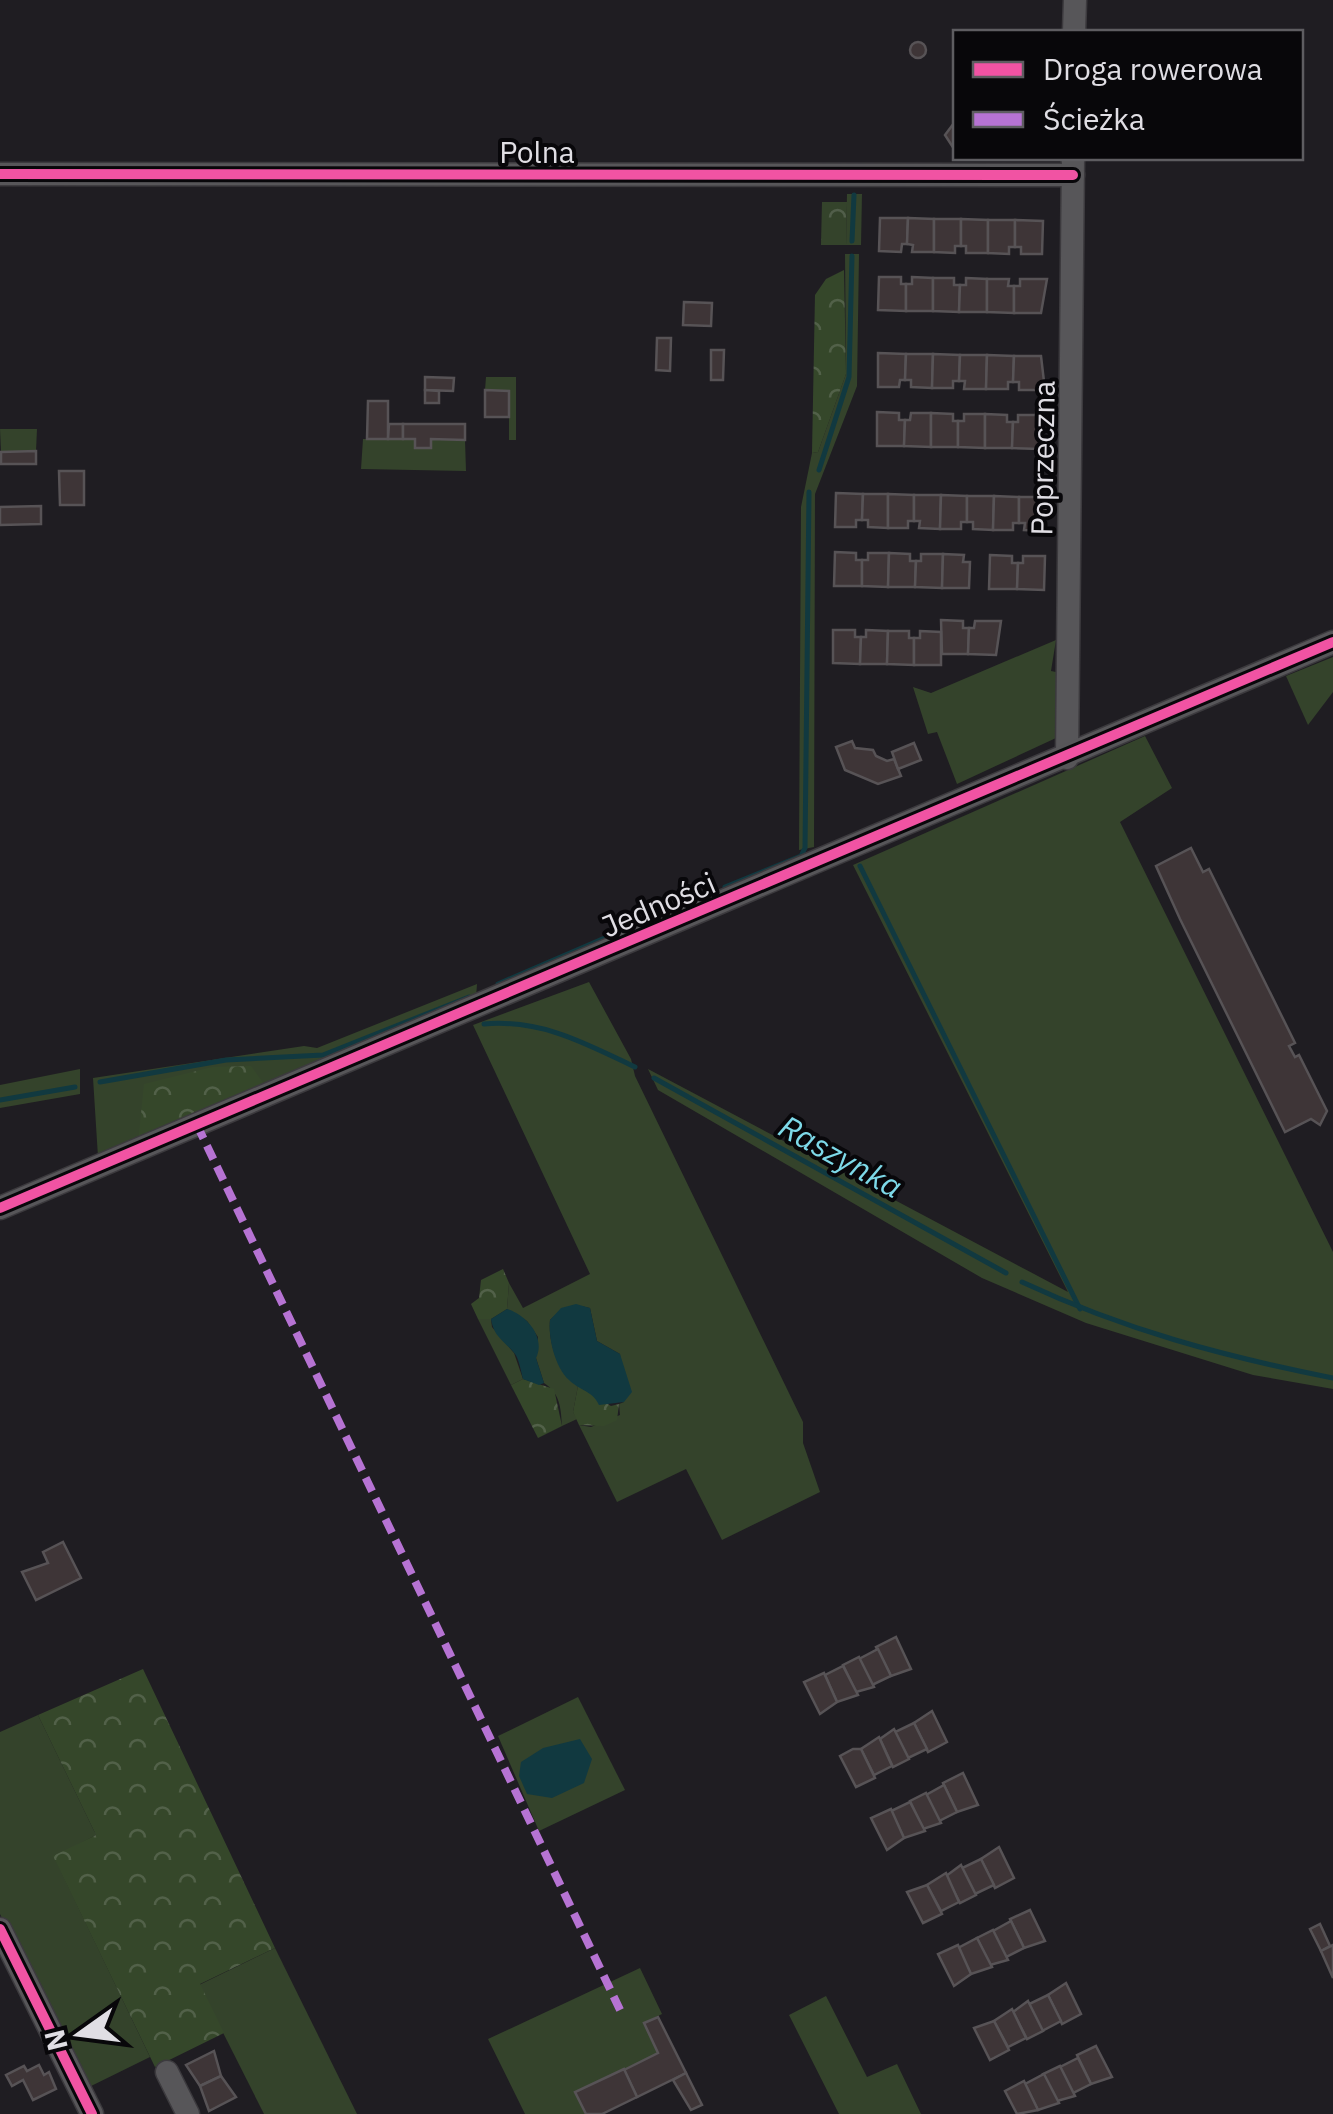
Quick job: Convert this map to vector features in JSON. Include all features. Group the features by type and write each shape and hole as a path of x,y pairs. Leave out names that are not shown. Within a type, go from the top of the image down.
{"street":[{"path":"1074,30 1075,0"},
{"name":"Polna","path":"0,174 867,178 1073,166"},
{"name":"Poprzeczna","path":"1067,758 1073,166"},
{"name":"Jedności","path":"0,1208 1333,642"},
{"path":"0,1928 92,2114"},
{"path":"167,2072 188,2114"}],"green space":[{"path":"847,194 862,194 861,245 846,245"},
{"path":"822,202 847,202 846,245 821,245"},
{"path":"845,254 859,254 857,386 815,494 814,847 799,850 801,507 812,453 818,452 846,374"},
{"path":"844,270 846,374 818,452 812,453 815,295 826,279"},
{"path":"486,377 516,377 516,440 509,440 509,391 485,390"},
{"path":"0,429 37,429 36,451 1,452"},
{"path":"363,439 415,439 430,448 431,439 465,440 466,471 361,469"},
{"path":"1056,640 1051,671 1056,672 1056,738 957,784 937,732 928,734 913,687 931,693"},
{"path":"1333,657 1333,692 1308,725 1286,676"},
{"path":"1145,736 1172,788 1120,822 1333,1252 1333,1389 1253,1375 1086,1323 982,1278 658,1090 648,1069 1068,1292 853,865"},
{"path":"589,982 631,1059 635,1076 803,1422 803,1443 820,1492 722,1540 686,1469 617,1502 579,1425 591,1427 620,1415 619,1404 624,1402 620,1354 597,1341 590,1308 568,1307 550,1320 556,1356 578,1386 573,1412 577,1419 562,1426 559,1402 544,1383 536,1358 538,1337 527,1321 507,1309 509,1283 523,1308 590,1274 473,1025"},
{"path":"477,984 476,998 138,1144 98,1157 93,1078 304,1046 317,1048"},
{"path":"251,1066 266,1087 138,1144 144,1084 213,1067"},
{"path":"80,1069 80,1094 0,1108 0,1085"},
{"path":"503,1269 509,1283 507,1309 491,1319 478,1319 471,1304 479,1298 481,1280"},
{"path":"478,1319 491,1319 492,1327 514,1353 523,1379 511,1385"},
{"path":"523,1379 554,1389 562,1426 538,1438 511,1385"},
{"path":"578,1386 611,1406 619,1404 617,1420 604,1426 579,1425 573,1412"},
{"path":"143,1669 275,1948 200,1984 224,2033 155,2067 53,1856 96,1835 38,1715"},
{"path":"578,1697 625,1790 539,1831 498,1736"},
{"path":"38,1715 96,1835 54,1857 150,2057 85,2089 0,1914 0,1732"},
{"path":"275,1948 357,2114 264,2114 199,1985"},
{"path":"640,1968 662,2014 644,2023 658,2053 576,2092 586,2114 525,2114 488,2039"},
{"path":"826,1996 867,2077 897,2064 921,2114 839,2114 789,2015"}],"water":[{"path":"576,1304 590,1308 597,1341 620,1354 632,1392 624,1402 599,1405 593,1396 569,1380 556,1360 550,1320 561,1308"},
{"path":"507,1309 533,1328 544,1383 523,1379 516,1356 495,1331 491,1319"},
{"path":"580,1739 592,1759 584,1783 552,1798 527,1794 519,1776 521,1762 543,1748"}],"building":[{"path":"918,42 926,50 918,58 910,50"},
{"path":"953,124 953,147 945,135"},
{"path":"880,218 908,218 907,244 902,244 901,252 879,251"},
{"path":"908,218 934,219 934,252 912,252 913,245 907,244"},
{"path":"934,219 961,219 961,246 955,246 955,253 934,252"},
{"path":"961,219 988,220 988,253 966,253 966,246 961,246"},
{"path":"988,220 1015,220 1015,247 1009,247 1009,254 988,253"},
{"path":"1015,220 1043,221 1042,254 1021,254 1021,247 1015,247"},
{"path":"879,277 901,277 901,284 906,284 906,311 878,310"},
{"path":"912,277 933,278 933,311 906,311 906,284 912,284"},
{"path":"933,278 954,278 954,285 960,285 959,312 933,311"},
{"path":"966,278 987,279 987,312 959,312 960,285 966,285"},
{"path":"987,279 1009,279 1008,286 1014,286 1014,313 987,312"},
{"path":"1020,279 1047,279 1041,313 1014,313 1014,286 1020,286"},
{"path":"684,302 712,303 711,326 683,325"},
{"path":"657,338 671,338 670,371 656,370"},
{"path":"711,350 724,350 723,380 711,380"},
{"path":"878,353 906,354 905,380 900,380 899,387 878,387"},
{"path":"906,354 933,354 932,388 911,387 911,380 905,380"},
{"path":"933,354 960,355 959,381 953,381 953,388 932,388"},
{"path":"960,355 987,355 986,389 964,389 965,381 959,381"},
{"path":"987,355 1014,356 1013,382 1008,382 1008,389 986,389"},
{"path":"1014,356 1041,356 1045,390 1019,390 1019,382 1013,382"},
{"path":"425,377 454,378 453,391 425,390"},
{"path":"425,390 439,391 439,403 425,403"},
{"path":"485,390 509,391 509,417 485,417"},
{"path":"368,401 388,401 388,439 367,439"},
{"path":"877,412 899,413 899,420 905,420 904,446 877,446"},
{"path":"911,413 931,413 931,447 904,446 905,420 910,420"},
{"path":"931,413 953,414 953,421 958,421 958,447 931,447"},
{"path":"964,414 985,414 985,448 958,447 958,421 964,421"},
{"path":"985,414 1007,415 1007,422 1013,422 1012,448 985,448"},
{"path":"1018,415 1040,415 1039,449 1012,448 1013,422 1018,422"},
{"path":"389,424 403,424 403,439 388,439"},
{"path":"403,424 465,424 465,440 431,439 431,448 415,448 415,439 403,439"},
{"path":"36,451 36,464 1,464 1,452"},
{"path":"59,471 84,471 84,505 60,505"},
{"path":"836,493 863,494 862,520 856,520 856,527 835,527"},
{"path":"863,494 888,494 888,528 868,527 868,520 862,520"},
{"path":"888,494 914,495 914,521 908,521 908,528 888,528"},
{"path":"914,495 941,495 940,529 919,528 920,521 914,521"},
{"path":"941,495 967,496 967,522 961,522 961,529 940,529"},
{"path":"967,496 994,496 993,530 973,529 973,522 967,522"},
{"path":"994,496 1019,497 1019,523 1013,523 1013,530 993,530"},
{"path":"1019,497 1046,497 1045,531 1024,530 1025,523 1019,523"},
{"path":"41,506 41,524 0,525 0,507"},
{"path":"835,552 856,553 856,560 862,560 862,586 834,586"},
{"path":"868,553 889,553 888,587 862,586 862,560 868,560"},
{"path":"889,553 910,554 910,561 916,561 915,587 888,587"},
{"path":"921,554 943,554 942,588 915,587 916,561 921,561"},
{"path":"943,554 964,555 963,562 970,562 969,588 942,588"},
{"path":"990,555 1012,556 1012,563 1018,563 1017,589 989,589"},
{"path":"1023,556 1045,556 1044,590 1017,589 1018,563 1023,563"},
{"path":"941,620 963,621 963,628 969,628 968,654 942,654"},
{"path":"975,621 1001,621 996,655 968,654 969,628 974,628"},
{"path":"833,630 855,630 855,637 861,637 860,664 833,663"},
{"path":"866,630 888,631 887,664 860,664 861,637 866,637"},
{"path":"888,631 909,631 909,638 914,638 914,665 887,664"},
{"path":"920,631 941,632 941,665 914,665 914,638 920,638"},
{"path":"852,741 855,748 873,750 887,761 894,759 901,776 878,784 845,770 836,747"},
{"path":"914,743 921,760 898,769 892,752"},
{"path":"1191,848 1203,872 1209,869 1295,1043 1289,1046 1295,1057 1299,1055 1327,1111 1320,1125 1311,1119 1285,1132 1180,919 1156,866"},
{"path":"63,1542 81,1578 36,1600 22,1572 48,1563 43,1552"},
{"path":"896,1637 911,1669 891,1676 876,1647"},
{"path":"878,1649 891,1676 872,1685 859,1659"},
{"path":"859,1657 874,1687 856,1692 843,1665"},
{"path":"843,1666 858,1695 837,1702 825,1675"},
{"path":"824,1673 837,1702 820,1714 804,1682"},
{"path":"932,1711 947,1742 928,1752 914,1723"},
{"path":"914,1723 927,1749 908,1758 895,1732"},
{"path":"894,1729 909,1759 893,1767 880,1739"},
{"path":"879,1737 892,1766 874,1775 861,1749"},
{"path":"861,1749 875,1778 856,1787 840,1756"},
{"path":"963,1773 978,1805 957,1812 943,1783"},
{"path":"944,1785 957,1812 939,1821 926,1795"},
{"path":"926,1793 941,1823 923,1829 910,1801"},
{"path":"910,1802 925,1831 904,1838 891,1811"},
{"path":"891,1809 904,1838 887,1850 871,1818"},
{"path":"999,1847 1014,1878 995,1888 981,1859"},
{"path":"981,1859 994,1885 975,1894 962,1868"},
{"path":"961,1865 976,1895 960,1903 946,1876"},
{"path":"946,1873 959,1902 941,1911 927,1885"},
{"path":"927,1885 942,1914 923,1923 907,1892"},
{"path":"1030,1910 1045,1941 1024,1948 1010,1919"},
{"path":"1011,1921 1024,1948 1006,1957 993,1931"},
{"path":"1320,1924 1330,1946 1321,1951 1310,1929"},
{"path":"993,1930 1008,1960 990,1965 977,1938"},
{"path":"977,1938 992,1967 971,1974 958,1948"},
{"path":"958,1945 971,1974 954,1986 938,1954"},
{"path":"1333,1945 1333,1978 1321,1951"},
{"path":"1066,1983 1081,2014 1062,2024 1048,1995"},
{"path":"1048,1995 1061,2021 1042,2031 1029,2004"},
{"path":"1028,2001 1043,2031 1027,2039 1013,2012"},
{"path":"1012,2009 1026,2038 1008,2047 994,2021"},
{"path":"658,2017 686,2073 637,2097 624,2070 658,2053 644,2023"},
{"path":"994,2021 1009,2050 990,2060 974,2028"},
{"path":"1096,2046 1112,2077 1091,2084 1077,2055"},
{"path":"214,2051 221,2076 200,2086 186,2065"},
{"path":"1078,2058 1091,2084 1073,2093 1060,2067"},
{"path":"39,2065 44,2075 49,2072 56,2089 33,2100 23,2080 12,2086 6,2075 24,2066 27,2071"},
{"path":"1060,2066 1075,2096 1057,2101 1043,2074"},
{"path":"624,2069 637,2097 602,2114 586,2114 575,2092"},
{"path":"686,2073 702,2105 691,2110 673,2080"},
{"path":"1044,2074 1059,2103 1038,2110 1025,2084"},
{"path":"221,2076 236,2097 209,2111 200,2086"},
{"path":"1024,2081 1038,2110 1017,2114 1005,2091"}],"waterway":[{"path":"852,241 854,195"},
{"path":"819,470 849,377 852,256"},
{"path":"725,887 801,856 805,848 809,492"},
{"path":"860,866 1080,1309"},
{"path":"498,984 700,897"},
{"name":"Raszynka","path":"100,1082 226,1060 323,1055 469,997"},
{"name":"Raszynka","path":"484,1024 544,1029 635,1067"},
{"name":"Raszynka","path":"654,1078 1006,1273"},
{"name":"Raszynka","path":"0,1100 75,1087"},
{"name":"Raszynka","path":"1022,1282 1174,1340 1333,1378"}],"marked path":[{"path":"197,1125 621,2012"}],"cycle path":[{"path":"0,174 1073,175"},
{"path":"0,1208 1333,642"},
{"path":"0,1929 92,2114"}]}
